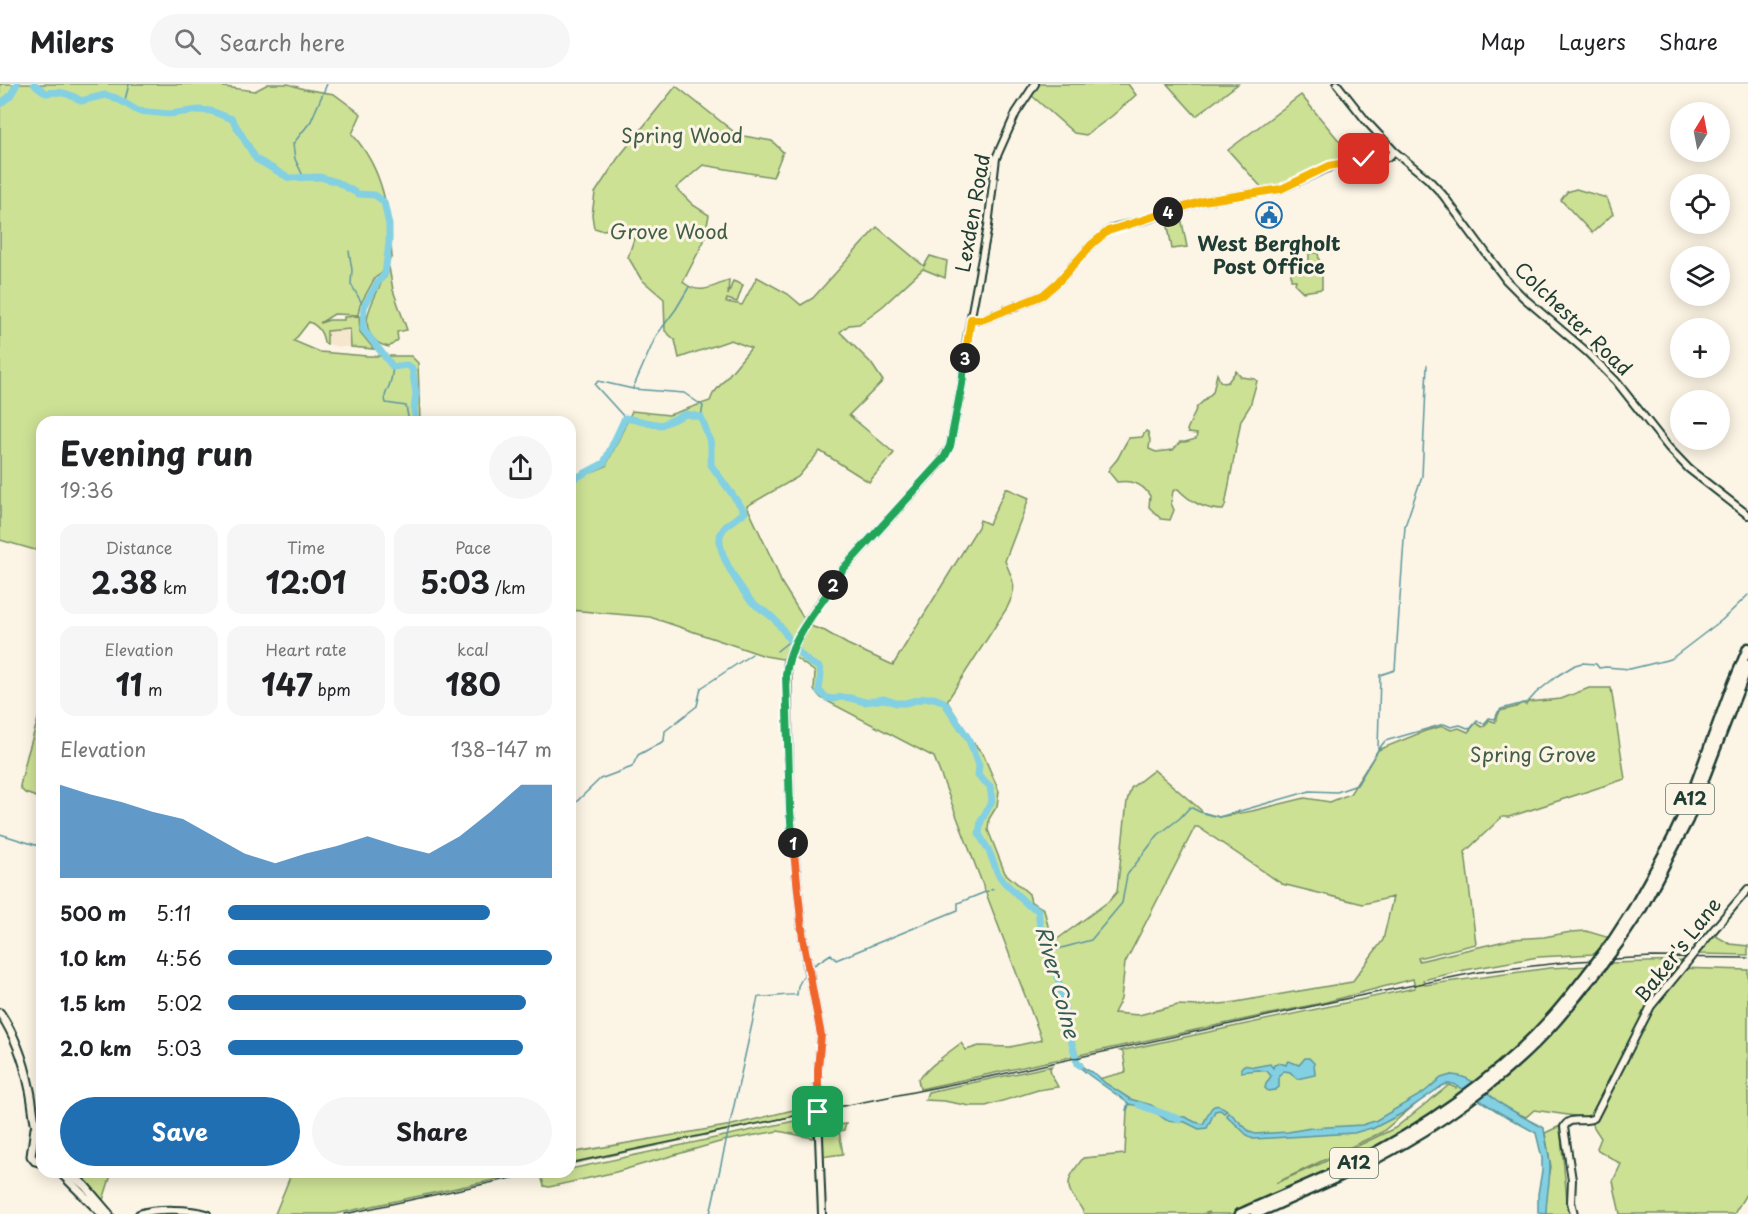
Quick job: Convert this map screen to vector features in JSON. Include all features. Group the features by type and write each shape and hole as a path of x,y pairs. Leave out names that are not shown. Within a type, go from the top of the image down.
{"highway":[{"name":"A12","path":"1616,941 1687,807 1748,648"},
{"name":"A12","path":"1256,1214 1351,1172 1412,1139 1491,1078 1591,974 1642,908 1688,820 1748,665"},
{"name":"A12","path":"1240,1214 1353,1164 1462,1101"}],"main road":[{"path":"0,1013 20,1056 29,1086 36,1126 31,1149 32,1159 36,1161"},
{"path":"31,1149 36,1144"},
{"path":"66,1178 102,1214"},
{"path":"76,1178 86,1186 109,1214"}],"street":[{"name":"Lexden Road","path":"822,1214 818,1112 821,1035 803,939 790,810 786,675 790,655 805,625 843,569 940,463 949,449 988,225 996,158 1017,113 1035,84"},
{"name":"Colchester Road","path":"1336,84 1394,151 1428,179 1443,195 1506,280 1616,381 1689,470 1748,515"},
{"path":"971,319 984,319 1043,295 1100,237 1116,227 1203,201 1281,189 1329,166 1351,161 1385,158 1394,151"},
{"name":"Baker's Lane","path":"1574,1214 1565,1124 1571,1120 1594,1118 1651,1006 1748,889"},
{"path":"139,1214 147,1211 191,1211 207,1214"}],"shaded area":[{"path":"350,329 351,347 327,344 326,331"}],"green space":[{"path":"0,84 220,84 224,87 255,91 268,84 288,84 334,94 361,114 352,134 371,162 383,192 392,257 386,263 382,273 375,278 360,305 358,315 334,314 320,323 359,316 360,332 374,349 351,347 350,329 327,331 327,344 324,343 320,330 309,322 294,341 320,352 367,356 411,356 418,363 420,416 36,416 36,550 0,540"},
{"path":"1039,84 1128,84 1136,95 1086,135 1074,133 1031,95"},
{"path":"1167,84 1238,84 1196,116"},
{"path":"676,86 738,135 772,141 783,152 773,177 703,165 676,188 693,205 709,215 704,241 683,282 689,286 695,289 706,289 729,280 728,295 733,281 743,285 737,302 727,299 726,302 742,305 757,277 788,294 801,305 813,298 877,227 924,266 930,256 947,261 945,278 923,269 883,306 859,324 849,325 840,332 871,363 883,381 849,415 894,453 869,482 820,451 798,477 747,506 781,582 804,619 813,627 893,665 978,527 980,520 989,524 1006,488 1029,498 1005,561 1014,584 1013,594 1007,608 947,701 983,754 999,791 997,806 989,819 988,830 1005,873 1029,894 1031,902 1044,909 1052,943 1109,901 1117,892 1127,801 1131,788 1154,770 1201,812 1219,817 1305,798 1330,802 1350,794 1378,750 1443,726 1451,730 1459,728 1468,732 1476,723 1482,727 1489,720 1495,722 1500,711 1522,703 1526,705 1528,702 1561,699 1589,688 1611,688 1625,779 1509,817 1502,817 1465,852 1476,944 1418,958 1419,961 1513,939 1571,932 1586,931 1610,938 1594,954 1538,957 1423,980 1425,985 1549,968 1589,966 1554,1009 1515,1048 1479,1079 1488,1091 1553,1031 1611,963 1684,961 1679,968 1748,970 1748,1191 1734,1214 1620,1214 1613,1181 1621,1164 1598,1150 1601,1138 1588,1118 1534,1110 1526,1117 1494,1103 1451,1075 1382,1132 1276,1183 1395,1128 1449,1085 1456,1088 1458,1085 1465,1091 1403,1134 1342,1167 1235,1214 1207,1214 1210,1212 1202,1214 1084,1214 1069,1188 1074,1170 1083,1158 1125,1154 1129,1104 1098,1079 1126,1072 1123,1052 1120,1051 1415,988 1413,979 1326,1002 920,1089 918,1079 934,1063 961,1043 966,1050 979,1046 1010,1047 1042,1040 934,757 821,698 814,690 815,672 793,656 782,659 765,656 650,617 576,611 576,479 606,466 632,411 669,415 710,401 713,394 751,348 731,340 679,358 675,340 665,331 664,299 641,279 628,257 634,239 613,229 594,228 592,215 595,193 618,158","holes":["1195,827 1282,884 1363,904 1393,897 1383,940 1352,982 1230,1003 1178,1005 1139,1015 1114,1013 1121,999 1125,963"]},
{"path":"1301,95 1346,149 1338,160 1283,184 1263,189 1228,150"},
{"path":"1576,189 1607,198 1613,214 1592,233 1561,200 1567,192"},
{"path":"1180,212 1187,247 1172,249 1166,215"},
{"path":"1309,253 1318,253 1322,289 1303,292 1295,284 1296,280 1291,280 1291,271 1295,265 1309,264"},
{"path":"389,267 393,290 407,330 397,332 398,340 389,347 377,342 370,334 367,319"},
{"path":"1236,371 1241,377 1257,381 1250,406 1241,420 1223,510 1198,504 1178,489 1173,491 1171,503 1174,510 1170,520 1161,519 1149,507 1150,496 1144,488 1132,482 1117,482 1108,471 1129,438 1142,437 1146,431 1150,440 1149,449 1156,452 1173,450 1180,442 1196,439 1197,434 1188,433 1187,430 1197,407 1213,392 1217,374 1220,381 1224,383 1228,382"},
{"path":"36,726 36,797 25,793 20,786"},
{"path":"1710,935 1730,944 1748,946 1748,955 1698,954"},
{"path":"1052,1066 1051,1074 1058,1087 1038,1090 986,1106 925,1100 928,1092"},
{"path":"813,1106 813,1112 576,1163 576,1152 732,1125"},
{"path":"813,1117 813,1138 778,1131 723,1141 616,1172 549,1187 544,1186 542,1178 576,1178 576,1168"},
{"path":"846,1124 844,1130 839,1131 843,1154 820,1157 821,1127"},
{"path":"1560,1126 1570,1214 1545,1214 1544,1201 1551,1167 1545,1133"},
{"path":"80,1178 110,1178 103,1200"},
{"path":"290,1178 503,1178 335,1214 275,1214"}],"water":[{"path":"1305,1058 1309,1058 1314,1063 1315,1075 1297,1079 1290,1072 1284,1071 1279,1075 1279,1087 1275,1090 1268,1091 1265,1088 1271,1076 1267,1071 1241,1072 1244,1065 1254,1067 1270,1064 1273,1068 1274,1065 1280,1063 1286,1065 1289,1061 1299,1065"},
{"path":"1078,1060 1084,1068 1130,1099 1151,1105 1168,1116 1185,1117 1203,1124 1214,1106 1227,1110 1224,1113 1220,1110 1215,1111 1207,1128 1199,1129 1185,1122 1166,1120 1149,1108 1129,1104 1126,1110 1128,1103 1077,1065 1074,1061"},
{"path":"1451,1075 1472,1081 1503,1105 1544,1128 1550,1166 1546,1214 1538,1213 1542,1158 1536,1133 1454,1084 1442,1086 1403,1113 1372,1129 1354,1133 1253,1139 1226,1115 1229,1112 1255,1134 1362,1125 1375,1121 1423,1093 1441,1078"}],"waterway":[{"name":"River Colne","path":"0,104 10,96 17,84"},
{"name":"River Colne","path":"34,84 46,93 64,93 81,101 105,95 116,98 138,111 169,114 199,110 211,111 232,119 256,159 289,178 320,177 337,182 358,194 375,195 384,202 389,225 385,274 364,307 363,329 393,367 407,365 412,368 416,394 415,416"},
{"path":"124,104 129,84"},
{"path":"304,178 295,159 293,144 311,121 327,84"},
{"path":"349,251 352,270 351,284 364,307"},
{"path":"633,388 656,336 689,287"},
{"path":"1378,749 1380,675 1395,670 1405,526 1422,476 1427,365"},
{"path":"393,367 385,400 386,403 406,406 408,416"},
{"path":"625,418 595,385 598,381 633,389 684,393 703,406 701,417"},
{"name":"River Colne","path":"576,478 604,463 625,418 661,425 686,414 701,417 711,444 711,465 745,512 728,524 721,533 721,549 724,558 750,600 775,620 805,659 819,667 821,674 819,691 827,698 841,697 865,702 884,699 905,703 934,698 944,702 968,738 979,765 978,776 990,786 992,801 981,821 979,834 1004,882 1028,905 1038,910 1041,934 1049,962 1057,974 1067,1027 1080,1065"},
{"path":"1047,954 1091,940 1122,903 1127,875 1158,835 1190,807 1219,817 1310,791 1337,792 1357,785 1385,741 1444,724 1451,727 1460,725 1470,729 1477,721 1484,724 1489,718 1495,719 1501,709 1528,702 1557,676 1575,665 1596,664 1599,668 1630,669 1671,659 1722,620 1748,595"},
{"path":"777,651 789,640"},
{"path":"576,802 600,779 632,767 638,755 664,741 665,731 697,706 701,688 752,654"},
{"path":"0,834 36,845"},
{"path":"811,961 814,965 831,954 836,960 958,910 958,903 988,891"},
{"path":"710,1214 758,997 797,995 798,986 804,975 802,962"},
{"name":"River Colne","path":"1139,1105 1179,1119"}],"railway":[{"path":"576,1162 998,1075 1479,972 1578,961 1652,957 1748,958"},
{"path":"345,1214 512,1178"}],"place":[{"name":"West Bergholt Post Office","path":"1269,215"}],"route":[{"path":"818,1112 821,1035 803,939 790,810 786,675 790,652 805,625 843,569 940,463 949,449 962,384 971,319 984,319 1043,295 1058,282 1087,249 1116,227 1203,201 1281,189 1329,166 1364,159"}],"park label":[{"name":"Spring Wood","path":"682,136"},
{"name":"Grove Wood","path":"669,232"},
{"name":"Spring Grove","path":"1533,755"}]}
